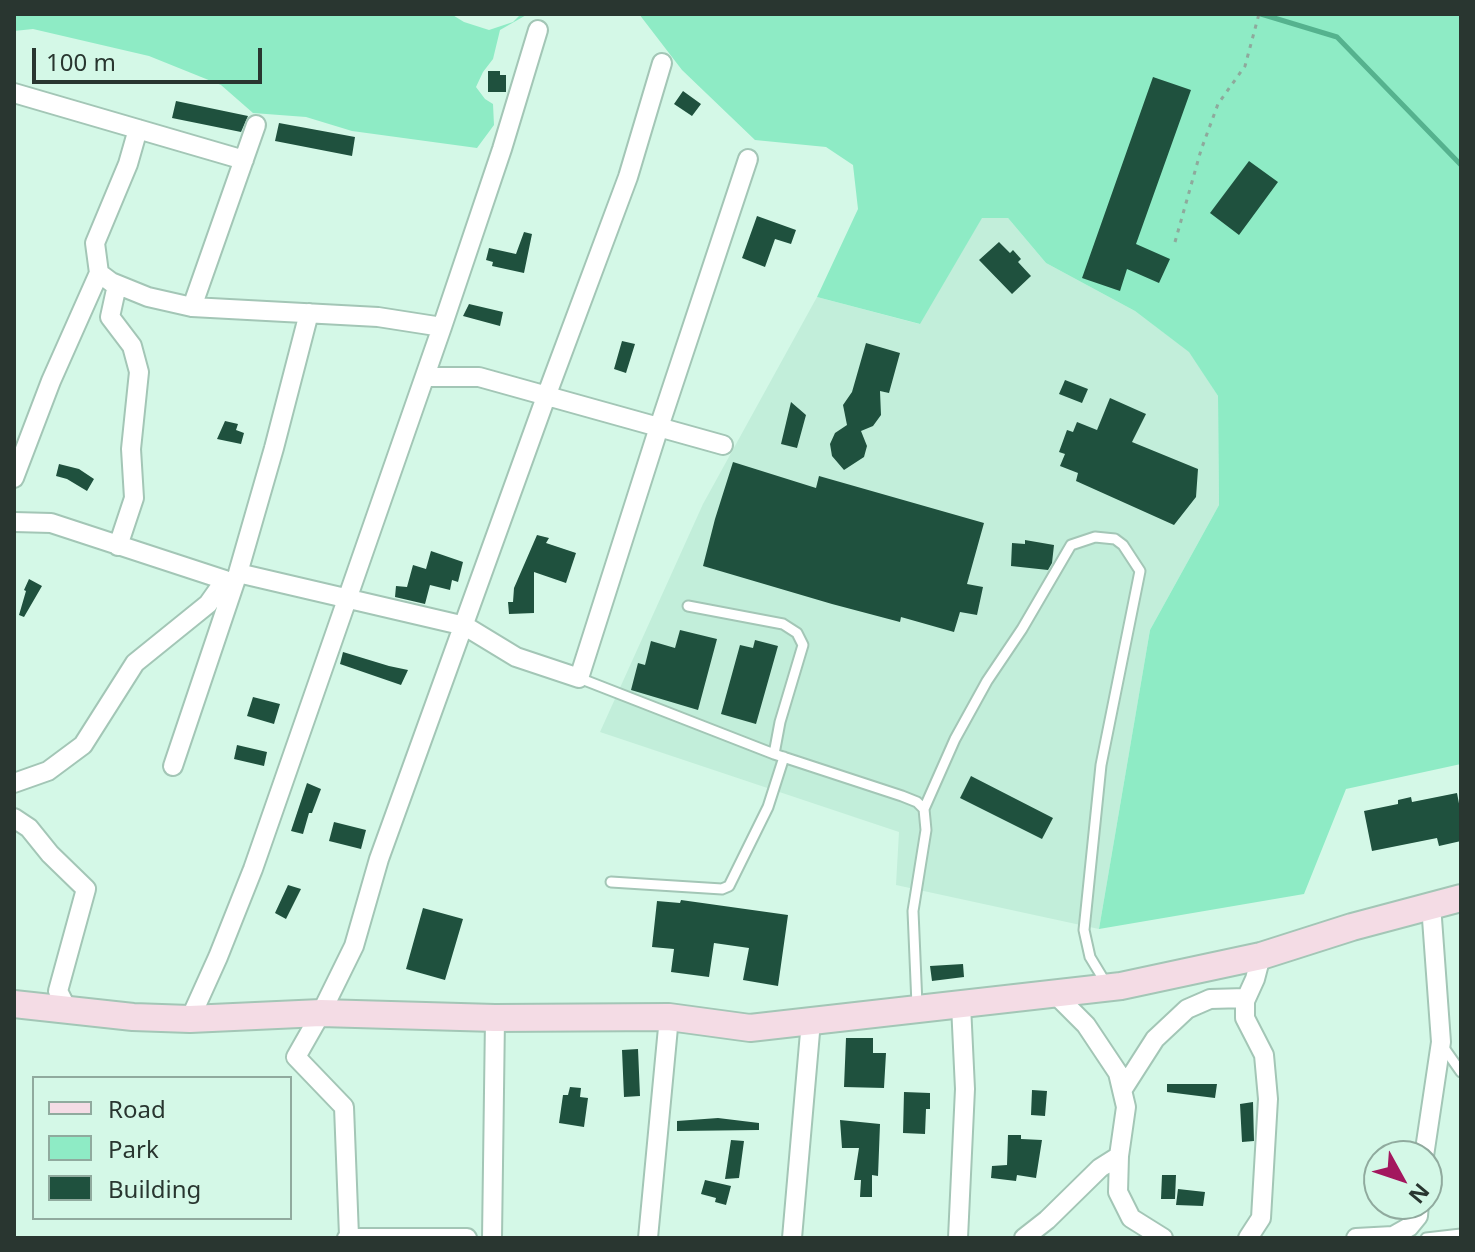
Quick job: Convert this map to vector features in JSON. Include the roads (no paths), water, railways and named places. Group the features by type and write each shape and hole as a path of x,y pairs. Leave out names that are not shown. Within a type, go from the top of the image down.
{"street":[{"path":"190,1019 253,869 442,327 538,30"},
{"path":"467,1238 348,1237 344,1107 296,1057 354,946 379,859 628,177 662,63"},
{"path":"14,93 244,160"},
{"path":"192,307 256,125"},
{"path":"14,478 51,381 99,273 95,243 128,164 138,129"},
{"path":"238,573 465,626 516,657 579,678 748,159"},
{"path":"99,273 117,285 148,297 192,307 378,317 442,327"},
{"path":"117,285 110,317 132,346 139,372 131,449 134,498 118,546"},
{"path":"173,766 238,573 309,313"},
{"path":"425,377 479,377 723,445"},
{"path":"14,522 51,523 225,580 208,604 135,663 83,745 48,771 14,783"},
{"path":"14,818 29,828 50,854 86,889 58,991 68,1011"},
{"path":"14,1004 133,1017 190,1019 321,1013 495,1018 669,1017 750,1028 1108,987 1261,956 1461,898"},
{"path":"1426,1140 1441,1042 1431,905"},
{"path":"1248,1238 1261,1218 1268,1099 1264,1055 1245,1018 1246,998 1261,956"},
{"path":"1055,994 1086,1025 1118,1073 1126,1107 1118,1192 1131,1218 1163,1238"},
{"path":"1123,1089 1155,1039 1187,1009 1210,999 1246,998"},
{"path":"958,1238 965,1089 961,1005"},
{"path":"648,1238 669,1017"},
{"path":"492,1238 495,1018"},
{"path":"792,1238 811,1021"},
{"path":"1024,1238 1100,1168 1119,1156"},
{"path":"1356,1238 1399,1237 1415,1220"}],"lane":[{"path":"918,1009 913,911 926,830 924,809 955,739 981,692 1071,545 1095,537 1115,539 1123,545 1140,571 1101,765 1084,930 1090,957 1108,987"},
{"path":"611,882 722,889 729,886 768,807 779,756 780,722 803,645 797,633 783,624 688,606"},
{"path":"579,678 779,756 902,796 917,802 924,809"},
{"path":"1441,1042 1461,1072"},
{"path":"1426,1238 1461,1234"}],"waterway":[{"path":"1261,14 1337,37 1461,165"}]}
